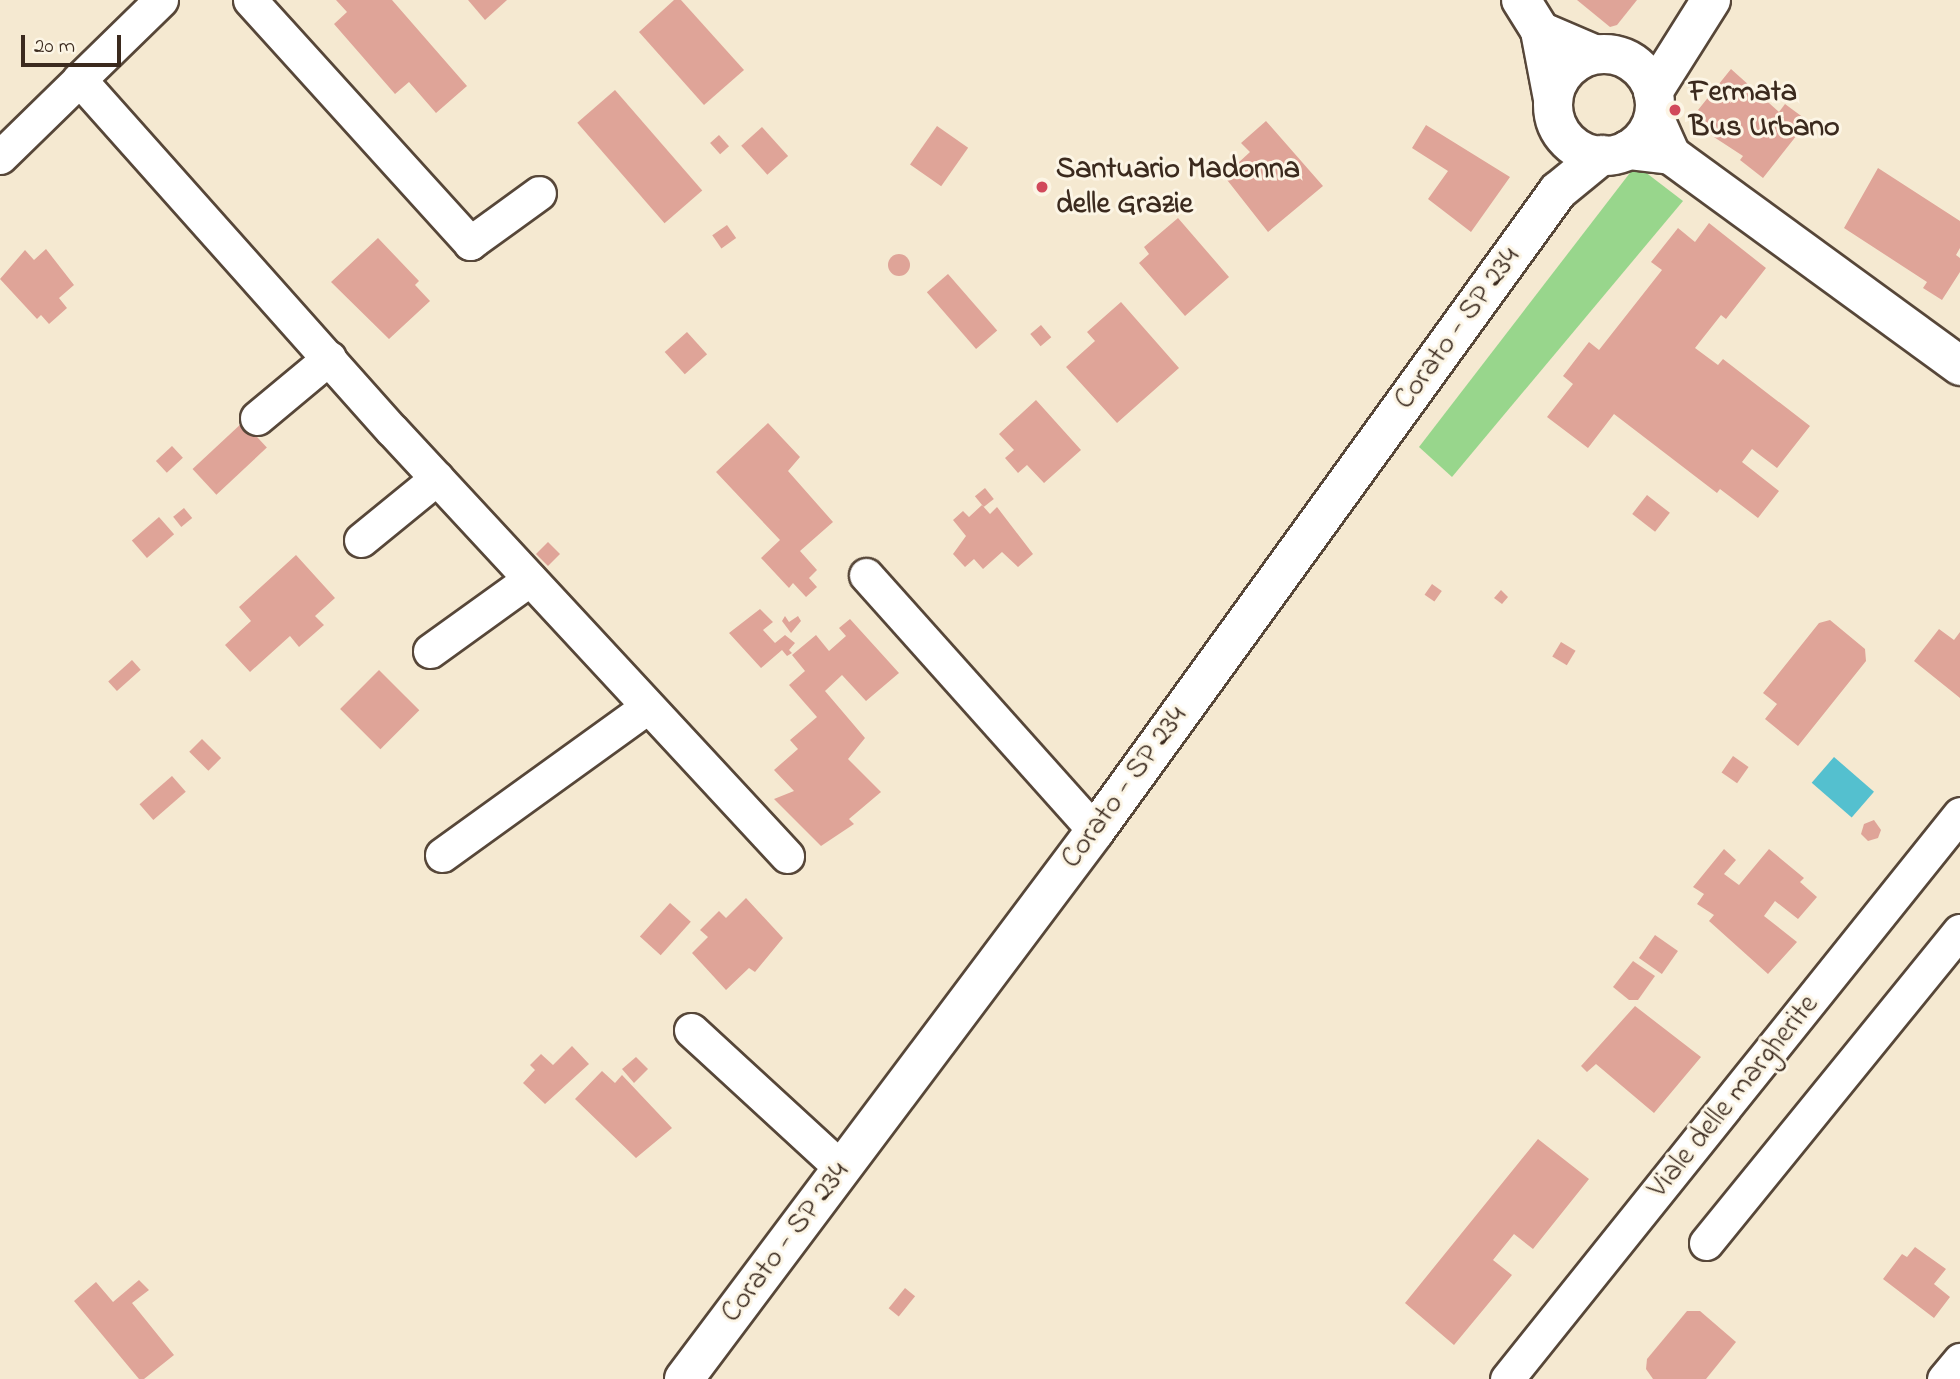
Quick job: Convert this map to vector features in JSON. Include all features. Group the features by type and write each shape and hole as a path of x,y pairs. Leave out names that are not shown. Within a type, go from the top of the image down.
{"main road":[{"name":"Corato - SP 234","path":"1558,191 1557,115 1566,70 1607,55 1703,10"},
{"name":"Corato - SP 234","path":"684,1379 1094,831 1558,191 1615,153 1639,141 1653,105 1703,10"},
{"path":"1531,15 1607,55 1641,69 1671,155 1960,366"},
{"path":"1531,15 1557,115 1571,143 1615,153 1671,155"}],"street":[{"path":"0,156 161,0"},
{"path":"250,0 470,243 539,192"},
{"path":"79,79 437,478 788,856"},
{"path":"257,418 329,358"},
{"path":"361,540 437,478"},
{"path":"866,575 1094,831"},
{"path":"430,651 530,579"},
{"path":"442,855 647,707"},
{"name":"Viale delle margherite","path":"1507,1379 1960,814"},
{"path":"1706,1242 1960,931"},
{"path":"691,1030 842,1168"},
{"path":"1944,1379 1960,1360"}],"green space":[{"path":"1636,165 1683,201 1452,477 1419,447"}],"water":[{"path":"1834,757 1874,792 1852,817 1812,783"}],"building":[{"path":"336,0 392,0 467,86 436,113 409,82 395,94 334,24 347,12"},
{"path":"468,0 507,0 485,20"},
{"path":"674,0 681,0 744,70 704,105 639,32"},
{"path":"1577,0 1637,0 1617,25 1610,27"},
{"path":"1731,69 1779,112 1785,104 1808,121 1763,178 1740,160 1743,156 1697,126 1705,115 1698,110"},
{"path":"615,90 702,190 665,223 577,123"},
{"path":"1266,121 1323,186 1268,232 1224,176 1250,152 1241,143"},
{"path":"1426,125 1510,177 1471,232 1428,199 1448,171 1412,148"},
{"path":"937,126 968,148 941,186 910,165"},
{"path":"762,127 788,156 767,175 741,146"},
{"path":"719,135 729,146 720,154 710,143"},
{"path":"1878,168 1960,221 1960,248 1956,255 1960,258 1960,272 1942,300 1923,288 1927,282 1844,228"},
{"path":"1178,218 1229,277 1185,316 1139,263 1149,254 1144,247"},
{"path":"1709,223 1766,268 1726,319 1721,315 1695,348 1718,365 1723,359 1810,426 1777,468 1752,449 1742,462 1779,491 1758,518 1720,489 1717,493 1614,414 1588,448 1547,417 1573,384 1563,376 1589,342 1599,350 1662,270 1651,262 1678,228 1695,242"},
{"path":"727,225 736,238 721,248 712,235"},
{"path":"378,238 419,281 415,285 430,301 389,339 331,282"},
{"path":"46,249 74,285 59,298 67,308 49,324 41,315 37,319 0,279 25,250 34,260"},
{"path":"899,254 909,261 910,265 903,275 899,276 889,269 888,265 895,255"},
{"path":"948,274 997,331 976,349 927,292"},
{"path":"1121,302 1179,368 1117,423 1066,367 1095,341 1087,332"},
{"path":"1041,325 1051,337 1041,346 1030,334"},
{"path":"687,332 707,354 685,374 665,352"},
{"path":"1036,400 1081,450 1044,483 1027,465 1018,473 1005,458 1014,450 999,434"},
{"path":"243,422 267,448 216,495 193,469"},
{"path":"768,423 800,457 788,471 833,522 800,551 817,570 809,578 817,587 806,597 793,583 789,588 761,558 780,540 716,472"},
{"path":"172,446 183,458 167,473 156,461"},
{"path":"985,488 994,499 984,507 975,496"},
{"path":"1647,495 1670,513 1655,532 1632,514"},
{"path":"982,505 990,514 997,507 1033,554 1018,567 1002,552 983,569 974,559 965,567 953,554 966,536 953,520 963,511 969,517"},
{"path":"184,508 192,518 181,527 173,517"},
{"path":"159,517 174,534 147,558 132,541"},
{"path":"548,542 560,554 548,566 536,554"},
{"path":"296,555 335,598 315,616 324,625 299,647 290,636 250,672 225,645 251,621 239,607"},
{"path":"1432,584 1442,591 1434,602 1425,595"},
{"path":"1501,590 1508,597 1502,604 1494,598"},
{"path":"760,609 773,622 763,630 775,643 785,635 795,643 789,650 792,653 787,656 782,650 761,668 729,633"},
{"path":"785,616 789,622 798,616 801,621 791,633 782,621"},
{"path":"850,619 899,673 866,701 842,675 825,691 865,738 848,759 881,792 849,819 854,824 821,846 774,799 794,791 774,770 798,749 790,740 817,717 789,685 805,671 792,655 816,635 829,651 846,636 839,628"},
{"path":"1830,620 1865,649 1866,661 1798,746 1765,719 1777,704 1763,693 1819,623"},
{"path":"1939,629 1954,640 1960,632 1960,698 1914,661"},
{"path":"1561,642 1576,651 1567,665 1552,657"},
{"path":"132,660 141,670 117,691 108,681"},
{"path":"379,670 419,710 380,749 340,709"},
{"path":"202,739 221,758 208,771 189,752"},
{"path":"1733,756 1749,767 1737,783 1722,772"},
{"path":"172,776 186,792 153,820 140,804"},
{"path":"1874,820 1881,830 1878,838 1868,841 1861,834 1864,824"},
{"path":"1724,849 1736,860 1724,874 1739,885 1769,849 1804,878 1800,882 1817,897 1798,919 1775,901 1764,916 1797,942 1768,974 1709,921 1714,915 1697,904 1704,894 1693,887"},
{"path":"746,898 783,938 755,972 749,968 726,990 692,953 708,937 700,930 719,911 726,918"},
{"path":"670,903 691,922 661,955 640,936"},
{"path":"1655,935 1678,951 1662,974 1639,958"},
{"path":"1633,961 1655,976 1638,1000 1629,1000 1613,987"},
{"path":"1635,1006 1701,1057 1654,1113 1596,1064 1587,1072 1581,1066"},
{"path":"572,1046 589,1064 545,1104 523,1083 535,1070 530,1065 541,1054 553,1065"},
{"path":"636,1057 648,1069 634,1083 622,1069"},
{"path":"602,1071 615,1083 622,1075 672,1128 636,1158 575,1099"},
{"path":"1538,1139 1589,1179 1533,1249 1514,1234 1493,1260 1512,1275 1454,1345 1405,1303"},
{"path":"1915,1247 1946,1269 1934,1284 1950,1297 1934,1318 1883,1279 1902,1254 1907,1257"},
{"path":"139,1280 149,1290 132,1303 174,1355 144,1379 139,1379 74,1301 96,1282 113,1302"},
{"path":"905,1288 915,1296 899,1316 889,1308"},
{"path":"1687,1311 1700,1311 1736,1342 1706,1379 1653,1379 1646,1369 1647,1359"}],"place":[{"name":"Fermata Bus Urbano","path":"1675,110"},
{"name":"Santuario Madonna delle Grazie","path":"1042,187"}]}
